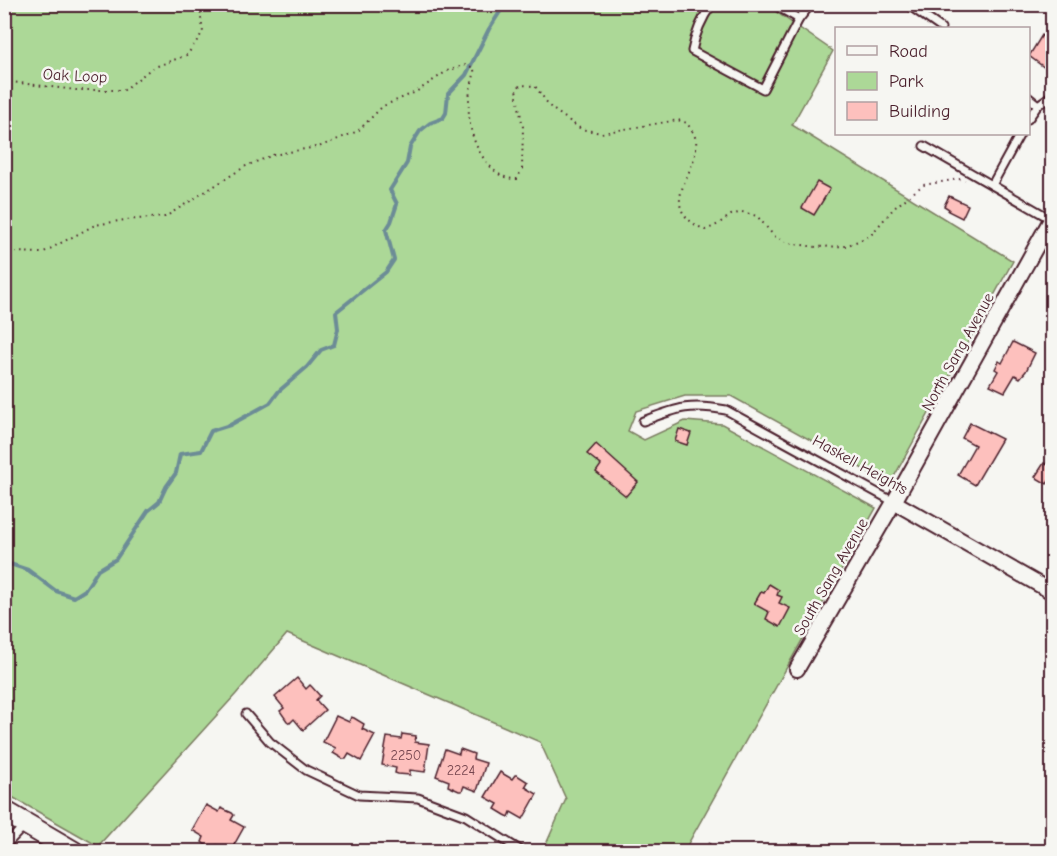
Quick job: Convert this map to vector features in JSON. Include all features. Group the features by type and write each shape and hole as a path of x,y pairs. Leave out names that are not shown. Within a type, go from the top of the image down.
{"street":[{"name":"North Sang Avenue","path":"894,502 1052,218"},
{"name":"Haskell Heights","path":"894,502 1053,592"},
{"name":"South Sang Avenue","path":"796,669 894,502"},
{"path":"4,811 74,852"}],"lane":[{"path":"712,4 698,31 692,51 763,89 799,19 811,4"},
{"path":"773,4 799,19"},
{"path":"907,4 940,27"},
{"path":"1030,117 1038,105 1053,95"},
{"path":"1030,98 1038,105"},
{"path":"992,185 1019,135"},
{"path":"924,146 1052,218"},
{"name":"Haskell Heights","path":"643,421 680,407 706,406 726,410 894,502"},
{"path":"246,714 270,742 306,771 359,795 418,798 466,816 523,852"},
{"path":"4,847 26,824"}],"path":[{"name":"Oak Loop","path":"4,81 76,90 124,90 152,68 187,55 203,33 199,4"},
{"path":"4,248 12,252 42,253 95,225 165,217 246,166 273,155 321,146 358,131 383,106 416,92 447,71 466,65 474,68 475,76 470,91 471,132 484,160 505,179 517,179 522,169 523,127 516,92 520,85 535,86 551,108 581,129 601,133 678,120 687,123 696,140 693,160 680,193 682,209 691,223 705,230 730,215 742,212 758,216 774,236 788,243 816,247 846,246 870,236 894,208 923,185 959,179 992,185"},
{"path":"700,852 710,843"}],"green space":[{"path":"5,5 766,5 833,51 792,125 1013,261 890,484 731,396 685,396 636,411 628,431 644,440 685,421 722,424 876,508 684,851 543,851 566,799 540,742 287,634 236,694 98,846 5,793"}],"building":[{"path":"1042,35 1053,43 1053,74 1030,57"},
{"path":"817,182 830,189 814,215 802,208"},
{"path":"949,196 968,205 962,218 948,211 949,209 944,206"},
{"path":"1013,342 1035,353 1026,371 1020,378 1015,375 1005,392 990,385 998,371 995,369 999,361 1002,363"},
{"path":"970,423 1002,439 975,485 958,475 975,445 962,438"},
{"path":"679,429 691,433 687,445 675,441"},
{"path":"596,444 638,482 626,496 596,472 601,465 587,454"},
{"path":"1044,463 1053,468 1053,475 1047,484 1035,477"},
{"path":"769,584 779,590 777,595 782,597 779,603 790,608 780,627 766,619 769,612 754,604"},
{"path":"297,678 306,689 310,685 320,696 316,700 325,710 303,730 294,719 290,723 287,721 280,711 284,708 275,697"},
{"path":"336,716 349,722 351,717 354,718 364,724 362,729 375,735 361,761 349,754 346,759 343,759 333,753 336,748 323,742"},
{"path":"402,734 416,736 415,742 429,744 425,772 410,770 410,775 398,774 395,773 396,768 382,765 387,737 401,739"},
{"path":"445,749 459,754 460,749 463,750 474,754 473,759 486,763 477,791 464,786 462,791 459,791 448,786 449,781 436,776"},
{"path":"500,772 512,779 517,775 528,782 525,787 537,794 523,819 511,812 509,817 505,815 495,809 498,804 485,797"},
{"path":"206,805 219,812 221,808 232,813 234,815 231,820 244,827 230,852 217,845 214,849 204,844 202,842 204,837 192,830"}],"waterway":[{"path":"4,562 28,570 56,591 74,597 85,590 98,570 116,559 148,511 159,502 176,473 180,454 201,451 211,431 230,425 270,403 279,391 307,367 321,350 334,345 338,329 336,312 386,272 394,260 386,230 397,204 390,190 407,163 410,147 420,131 430,123 443,118 446,113 448,94 466,75 489,29 505,4"}]}
